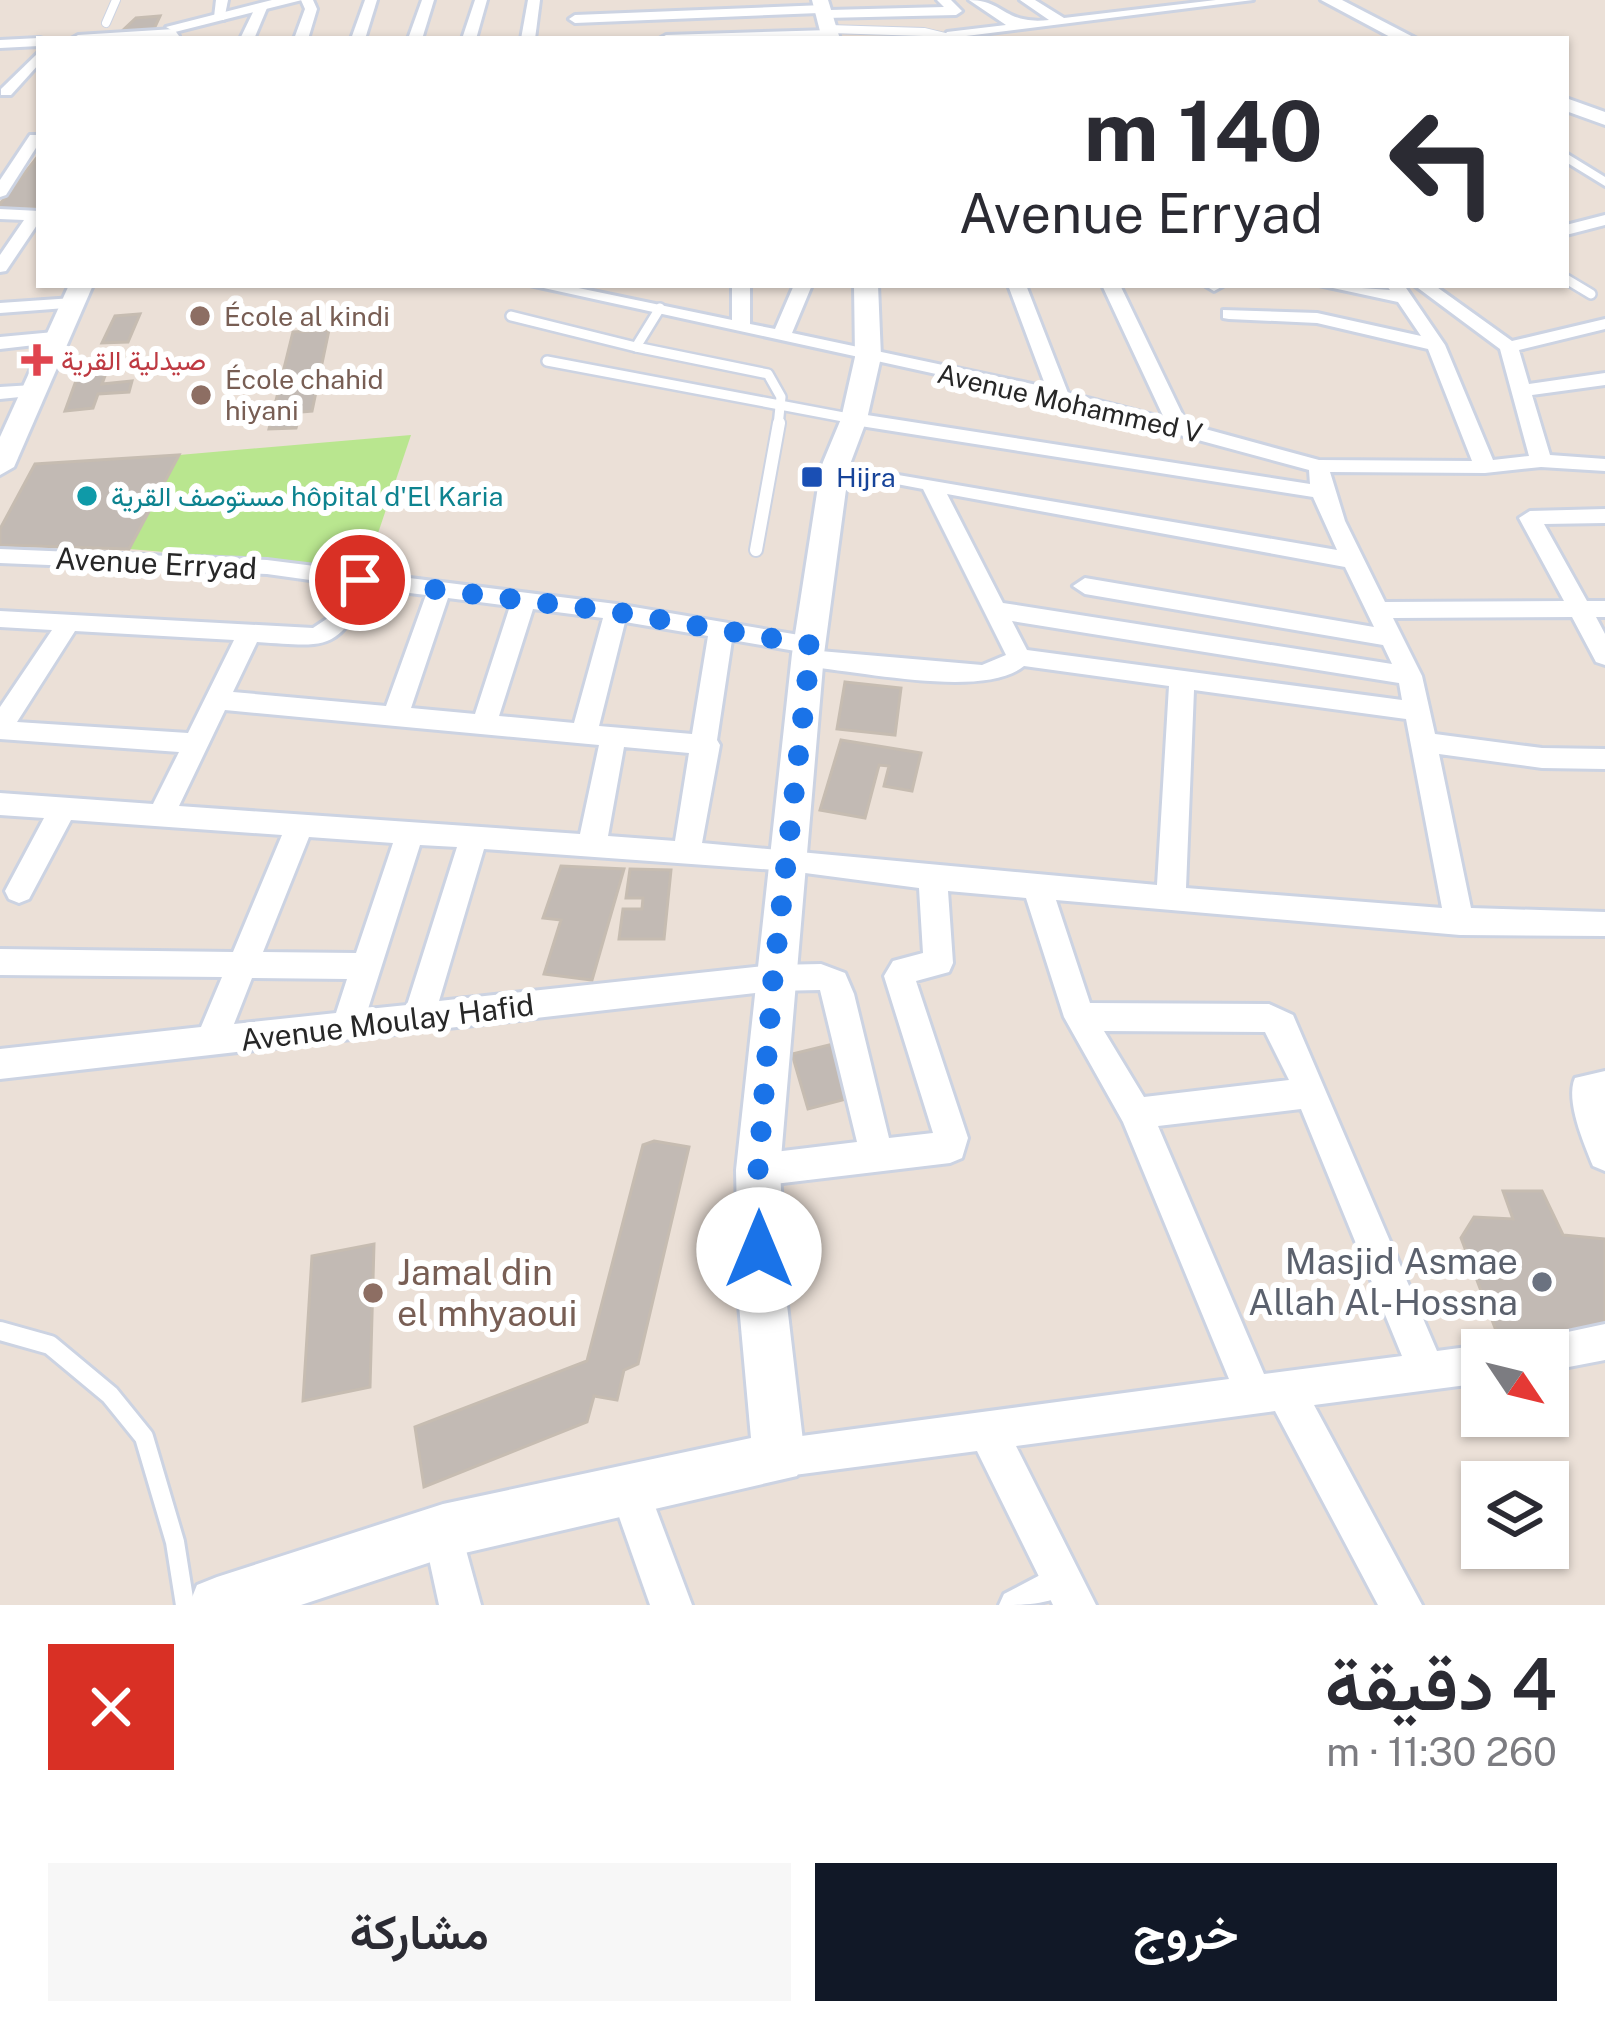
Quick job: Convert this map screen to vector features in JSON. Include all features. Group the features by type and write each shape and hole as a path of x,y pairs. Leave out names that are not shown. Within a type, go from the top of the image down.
{"street":[{"path":"173,33 182,0"},
{"path":"139,36 173,33 221,8 260,8 295,0"},
{"path":"302,36 311,9 307,0"},
{"path":"359,36 370,0"},
{"path":"417,36 428,0"},
{"path":"471,36 481,0"},
{"path":"528,36 534,0"},
{"path":"693,36 956,10 943,0"},
{"path":"975,0 1020,28"},
{"path":"1026,0 1063,23"},
{"path":"1060,0 1094,20"},
{"path":"1110,0 1131,14"},
{"path":"1160,0 1175,8"},
{"path":"964,36 1246,0"},
{"path":"1329,0 1402,36"},
{"path":"574,36 578,1"},
{"path":"248,36 260,8"},
{"path":"635,36 636,17"},
{"path":"575,19 826,21"},
{"path":"0,44 36,42"},
{"path":"3,92 36,59"},
{"path":"3,92 36,90"},
{"path":"1571,108 1605,119"},
{"path":"0,192 35,138"},
{"path":"1569,160 1605,182"},
{"path":"0,214 36,216"},
{"path":"3,258 36,217"},
{"path":"1569,229 1605,220"},
{"path":"3,258 36,256"},
{"name":"Avenue Mohammed V","path":"572,288 1178,428 1320,479 1541,461 1605,465"},
{"path":"659,288 659,308"},
{"path":"741,288 741,326"},
{"path":"782,334 802,288"},
{"path":"779,1458 763,1304 758,1170 773,979 790,860 809,651 835,467 854,419 868,357 866,288"},
{"path":"1018,288 1060,398"},
{"path":"1112,288 1178,428"},
{"path":"1364,288 1399,291 1436,345 1484,467"},
{"path":"1427,288 1509,347 1541,461"},
{"path":"0,308 77,294"},
{"path":"0,467 6,435 33,391 77,294"},
{"path":"1229,314 1317,318 1436,345"},
{"path":"1509,347 1605,324"},
{"path":"0,343 54,338"},
{"path":"1519,391 1605,379"},
{"path":"0,393 33,391"},
{"path":"854,419 1320,479 1410,676 1460,923"},
{"path":"835,467 1355,561"},
{"path":"932,486 1019,657 1414,711"},
{"path":"1605,515 1530,518 1605,656"},
{"name":"Avenue Erryad","path":"0,556 267,567 616,612 809,651 982,674 1004,669 1019,657"},
{"path":"0,619 248,636 328,633 341,621 360,580"},
{"path":"1085,586 1391,638"},
{"path":"395,717 439,590"},
{"path":"484,725 524,600"},
{"path":"1378,610 1605,608"},
{"path":"996,610 1410,676"},
{"path":"584,734 616,612"},
{"path":"68,624 0,728 196,742"},
{"path":"687,852 707,746 721,630"},
{"path":"160,814 248,636"},
{"path":"1171,898 1182,679"},
{"path":"217,700 707,746"},
{"path":"592,845 613,737"},
{"path":"1422,742 1542,758 1605,759"},
{"path":"0,804 790,860 933,878 1460,923 1605,924"},
{"path":"20,891 62,808"},
{"path":"211,1042 300,825"},
{"path":"347,1028 363,966 410,832"},
{"path":"418,1019 473,837"},
{"path":"758,1170 947,1151 951,1143 899,976 904,970 938,963 933,878"},
{"path":"1037,886 1079,1017 1136,1113 1270,1394 1401,1605"},
{"path":"0,962 363,966"},
{"name":"Avenue Moulay Hafid","path":"0,1064 821,977 837,986 878,1158"},
{"path":"1079,1017 1269,1018 1286,1031 1428,1374"},
{"path":"1605,1086 1586,1089 1605,1155"},
{"path":"1136,1113 1309,1093"},
{"path":"1569,1348 1605,1342"},
{"path":"217,1604 443,1531 779,1458 1461,1368"},
{"path":"987,1429 1070,1592 1015,1605"},
{"path":"630,1491 671,1605"},
{"path":"443,1531 460,1605"}],"lane":[{"path":"106,23 116,0"},
{"path":"826,21 935,36"},
{"path":"1569,281 1591,294"},
{"path":"636,346 659,308"},
{"path":"511,316 770,373 781,388 782,404 756,550"},
{"path":"547,362 854,419"},
{"path":"0,1331 50,1345 110,1395 144,1437 175,1542 217,1604"}],"green space":[{"path":"411,435 366,569 129,549 179,455"}],"building":[{"path":"160,16 153,31 120,33 136,18"},
{"path":"36,159 36,208 0,209"},
{"path":"140,314 128,342 102,343 115,316"},
{"path":"329,330 312,411 301,412 296,428 269,429 293,332"},
{"path":"109,365 102,384 132,381 129,392 98,394 93,408 65,411 81,367"},
{"name":"مستوصف القرية hôpital d'El Karia","path":"179,455 129,549 0,545 0,529 35,464"},
{"path":"845,682 901,688 895,735 837,729"},
{"path":"841,740 921,753 912,791 884,786 889,766 879,765 865,818 820,810"},
{"path":"561,866 624,869 592,980 544,974 561,920 543,918"},
{"path":"630,869 671,870 664,939 619,939 623,909 642,909 643,898 626,898"},
{"path":"833,1044 850,1098 808,1109 792,1054"},
{"path":"654,1141 689,1147 638,1364 624,1370 617,1400 594,1396 587,1422 424,1487 415,1427 587,1361 643,1145"},
{"name":"Masjid Asmae Allah Al-Hossna","path":"1503,1191 1542,1191 1563,1235 1605,1239 1605,1326 1569,1331 1495,1329 1461,1238 1474,1217 1513,1219"},
{"path":"374,1244 370,1387 303,1401 312,1256"}],"place":[{"name":"École al kindi","path":"200,316"},
{"name":"صيدلية القرية","path":"37,360"},
{"name":"École chahid hiyani","path":"201,395"},
{"name":"Hijra","path":"812,477"},
{"name":"مستوصف القرية hôpital d'El Karia","path":"87,496"},
{"name":"Masjid Asmae Allah Al-Hossna","path":"1542,1282"},
{"name":"Jamal din el mhyaoui","path":"373,1293"}],"route":[{"path":"360,580 616,612 811,645 773,979 758,1170 759,1250"}]}
